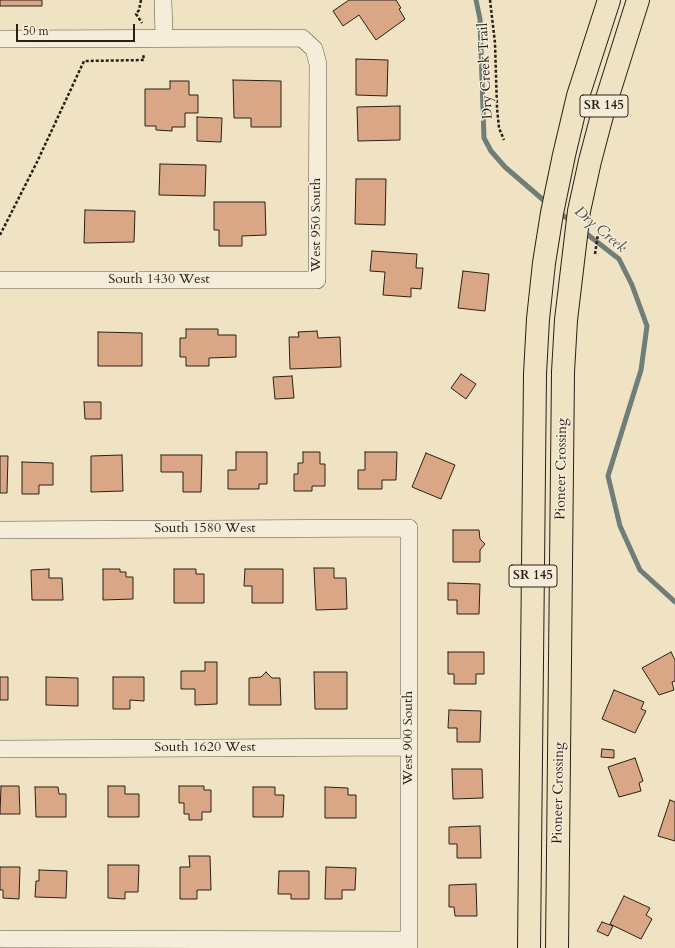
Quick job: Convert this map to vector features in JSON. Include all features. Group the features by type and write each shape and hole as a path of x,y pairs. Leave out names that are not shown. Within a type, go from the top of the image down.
{"highway":[{"name":"Pioneer Crossing","path":"529,948 535,374 544,263 552,209 578,96 608,0"},
{"name":"Pioneer Crossing","path":"558,948 563,372 566,312 579,215 604,108 638,0"}],"street":[{"path":"162,0 164,37"},
{"name":"West 950 South","path":"0,39 65,40 164,37 302,38 314,49 318,64 317,280"},
{"name":"South 1430 West","path":"0,280 317,280"},
{"name":"South 1580 West","path":"0,530 409,528"},
{"name":"West 900 South","path":"409,528 409,944"},
{"name":"South 1620 West","path":"0,749 409,747"},
{"path":"0,938 409,944"}],"path":[{"path":"141,0 139,10 136,14 143,25"},
{"name":"Dry Creek Trail","path":"490,0 495,43 497,108 499,128 504,140"},
{"path":"0,235 37,162 84,61 144,60"},
{"path":"595,254 598,234"}],"building":[{"path":"0,0 42,0 42,6 0,6"},
{"path":"349,0 396,0 405,19 376,40 359,15 343,26 333,11"},
{"path":"356,59 388,60 387,96 356,95"},
{"path":"233,80 281,81 281,127 251,127 251,118 234,118"},
{"path":"170,81 189,81 189,95 198,95 198,113 185,113 185,127 172,127 172,131 156,130 156,126 145,126 145,89 170,89"},
{"path":"400,106 400,140 358,141 357,107"},
{"path":"197,117 222,118 221,142 197,141"},
{"path":"160,164 206,165 205,196 159,195"},
{"path":"356,179 386,179 385,225 355,224"},
{"path":"214,202 265,202 266,235 242,236 242,246 219,246 219,230 214,230"},
{"path":"85,210 135,211 134,242 84,243"},
{"path":"372,251 417,254 416,268 423,268 421,289 411,288 411,297 383,295 385,272 370,271"},
{"path":"463,271 489,274 485,311 458,308"},
{"path":"186,329 218,329 218,335 236,335 236,357 209,358 209,366 186,366 186,357 180,357 180,338 186,338"},
{"path":"317,331 318,338 340,337 341,367 290,369 289,337 299,337 298,332"},
{"path":"98,332 142,333 142,366 98,366"},
{"path":"461,374 476,384 466,399 451,388"},
{"path":"292,376 294,398 275,399 273,377"},
{"path":"84,402 101,402 101,419 85,419"},
{"path":"236,452 267,452 267,484 259,484 259,489 228,489 228,470 236,470"},
{"path":"303,452 320,452 320,464 325,464 325,486 312,486 312,491 294,491 294,474 298,474 298,463 303,463"},
{"path":"365,452 397,452 396,480 382,480 382,489 358,489 358,470 365,470"},
{"path":"426,453 455,465 441,499 412,487"},
{"path":"122,455 123,491 91,492 91,456"},
{"path":"161,455 202,455 201,492 183,492 183,472 161,472"},
{"path":"0,456 8,456 7,493 0,493"},
{"path":"22,462 53,463 53,485 39,485 39,494 22,494"},
{"path":"453,530 479,530 480,539 485,544 480,550 480,562 453,562"},
{"path":"314,568 334,568 334,578 346,578 347,609 316,610"},
{"path":"49,569 49,578 62,578 63,600 32,600 31,570"},
{"path":"103,569 120,569 120,572 126,572 126,577 133,577 133,599 103,600"},
{"path":"174,569 196,569 196,574 204,574 204,603 174,603"},
{"path":"245,569 283,569 283,603 252,603 252,586 244,586"},
{"path":"448,583 480,584 479,614 457,614 457,600 448,600"},
{"path":"448,652 484,652 484,674 476,674 476,684 454,684 454,674 448,674"},
{"path":"671,652 675,660 675,681 672,682 674,690 659,695 642,668"},
{"path":"205,662 217,662 217,704 195,705 195,689 181,689 181,671 205,671"},
{"path":"266,672 272,678 280,678 281,705 249,705 249,678 261,677"},
{"path":"314,672 347,672 347,709 315,709"},
{"path":"0,677 8,677 8,700 0,700"},
{"path":"46,677 78,678 78,706 46,705"},
{"path":"113,677 144,677 144,701 130,700 130,709 113,709"},
{"path":"614,690 644,702 641,709 646,711 635,733 602,719"},
{"path":"449,710 481,711 480,742 457,742 457,728 448,728"},
{"path":"602,749 614,750 614,758 601,757"},
{"path":"635,758 643,781 639,783 641,791 619,797 608,767"},
{"path":"452,769 482,769 483,798 453,799"},
{"path":"1,786 19,786 20,814 0,814"},
{"path":"108,786 125,786 125,794 139,794 139,817 108,817"},
{"path":"179,786 204,786 204,790 211,790 211,812 202,812 202,820 189,820 189,814 184,814 184,803 179,803"},
{"path":"35,787 58,787 59,794 66,794 66,817 36,817"},
{"path":"253,787 275,787 275,795 284,795 283,817 253,817"},
{"path":"325,787 348,788 348,795 356,795 356,818 325,818"},
{"path":"670,800 675,802 675,841 658,836"},
{"path":"480,826 481,858 457,858 457,844 449,844 449,827"},
{"path":"189,856 210,856 211,890 197,890 197,899 180,899 180,867 190,867"},
{"path":"108,865 139,865 138,892 125,892 125,899 108,898"},
{"path":"0,867 20,867 19,899 3,898 3,890 0,890"},
{"path":"326,867 356,868 355,890 342,890 342,899 325,899"},
{"path":"39,870 67,871 66,898 35,897 36,881 39,881"},
{"path":"279,871 309,871 309,899 291,899 291,894 278,894"},
{"path":"476,884 477,916 455,916 454,907 449,907 449,885"},
{"path":"624,896 650,908 646,915 652,919 641,939 610,924"},
{"path":"602,922 613,926 608,936 597,931"}],"waterway":[{"name":"Dry Creek","path":"476,0 480,19 484,138 491,151 505,167 548,204"},
{"name":"Dry Creek","path":"557,211 572,222"},
{"name":"Dry Creek","path":"583,231 619,259 632,285 647,326 641,370 608,476 620,526 640,570 675,602"}]}
